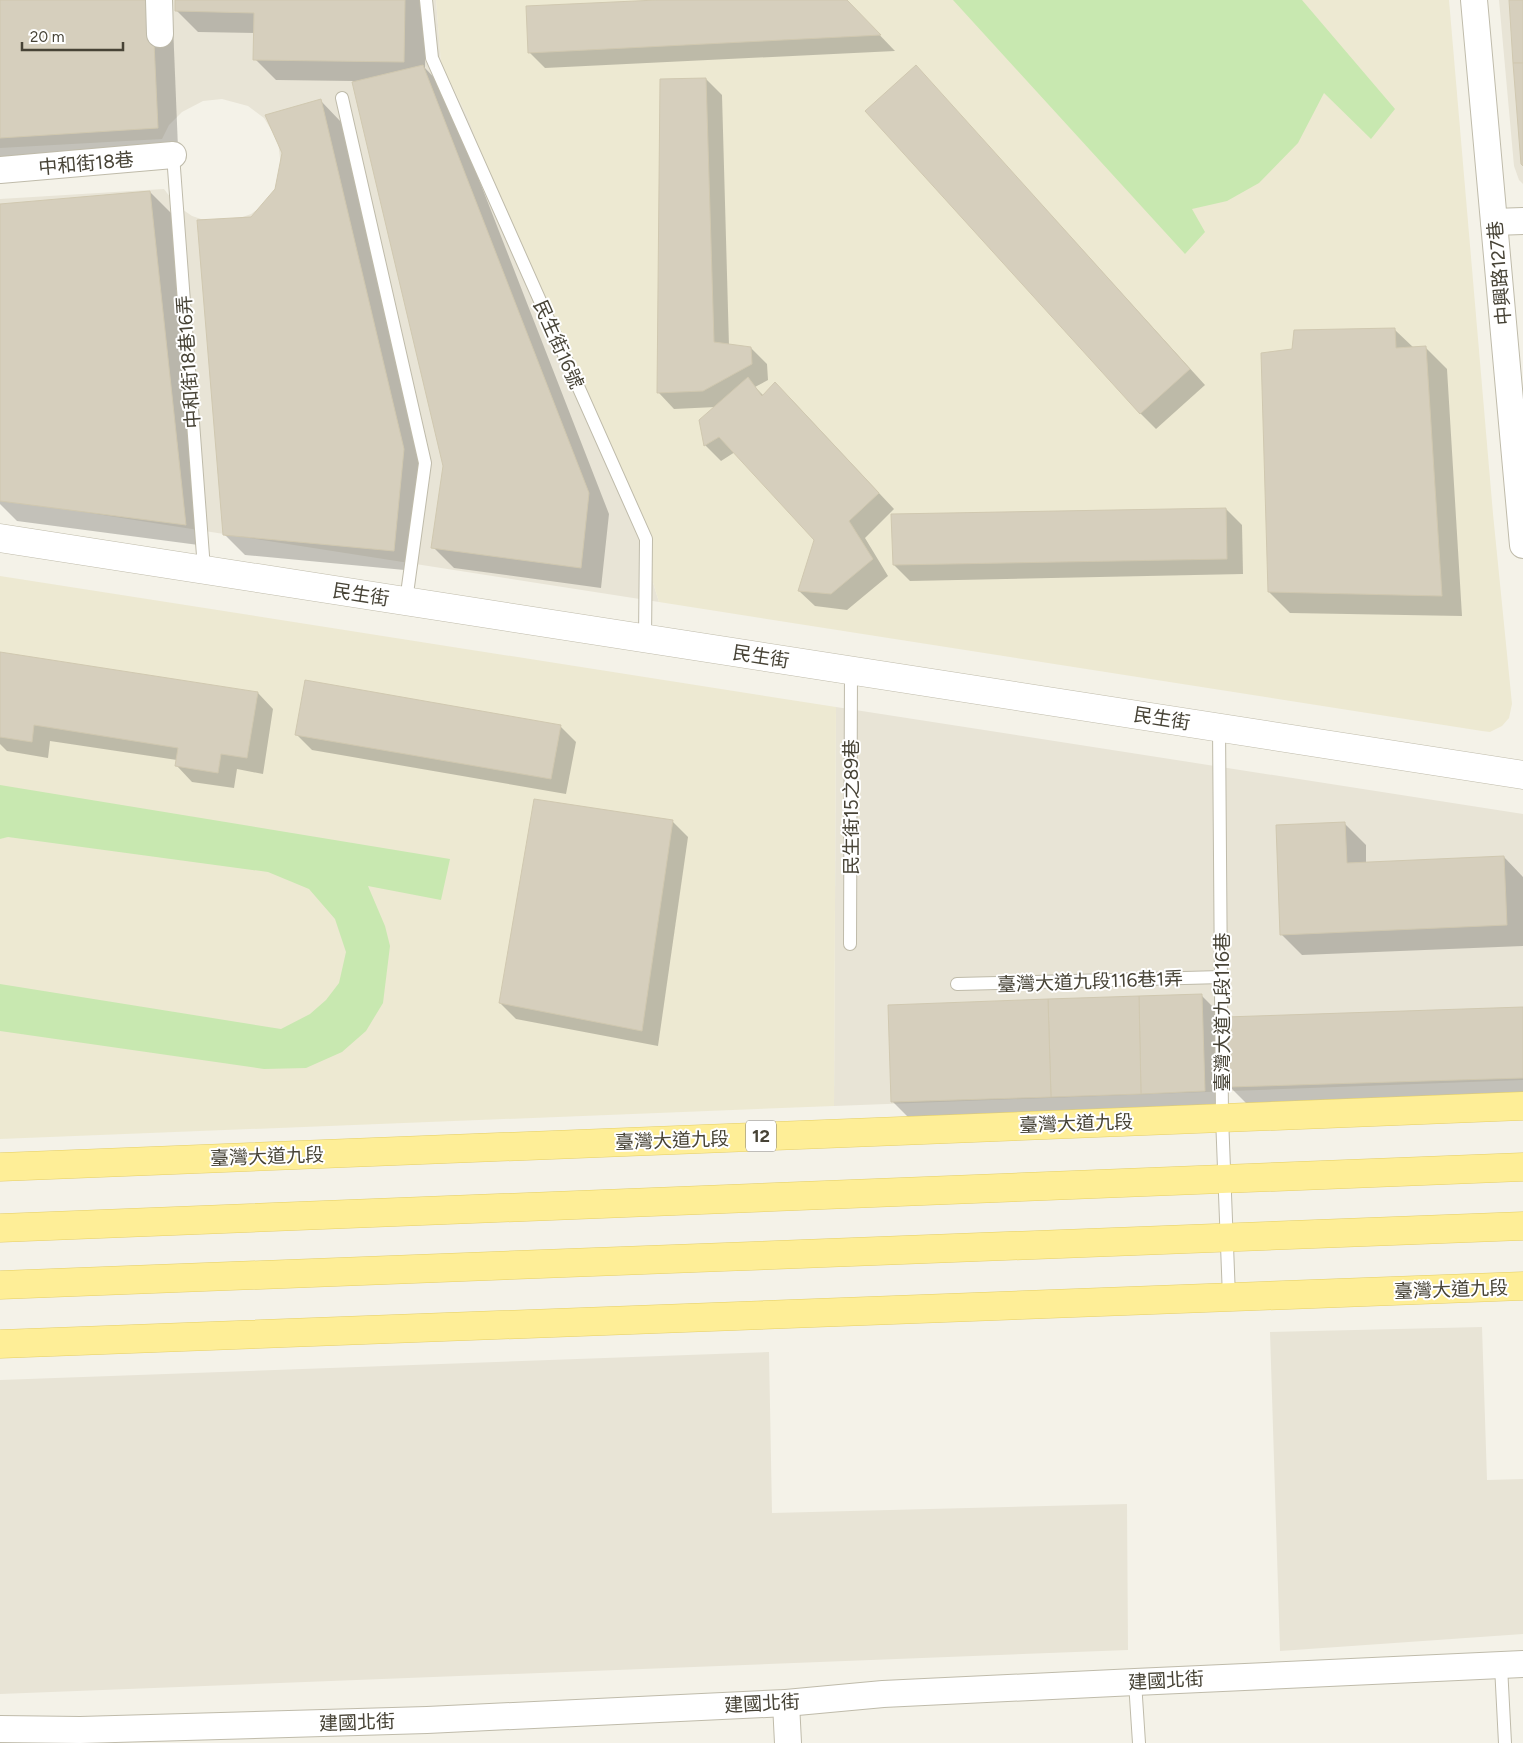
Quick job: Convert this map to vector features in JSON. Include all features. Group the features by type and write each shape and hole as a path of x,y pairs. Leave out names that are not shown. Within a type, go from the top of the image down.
{"main road":[{"name":"臺灣大道九段","path":"0,1167 1523,1106"},
{"path":"0,1228 1523,1167"},
{"path":"0,1285 1523,1226"},
{"name":"臺灣大道九段","path":"0,1344 1523,1286"}],"street":[{"path":"159,0 160,34"},
{"name":"中興路127巷","path":"1474,0 1523,545"},
{"name":"中和街18巷","path":"0,170 173,156"},
{"path":"1494,222 1523,221"},
{"name":"民生街","path":"0,538 1218,726 1523,775"},
{"name":"建國北街","path":"0,1729 81,1736 428,1732 883,1694 1512,1665"},
{"path":"786,1703 788,1743"}],"lane":[{"name":"民生街16號","path":"426,0 432,58 646,539 645,638"},
{"path":"342,98 425,463 406,601"},
{"name":"中和街18巷16弄","path":"173,156 204,570"},
{"name":"民生街15之89巷","path":"850,944 851,670"},
{"name":"臺灣大道九段116巷","path":"1218,726 1222,1117 1228,1297"},
{"name":"臺灣大道九段116巷1弄","path":"958,984 1222,977"},
{"path":"1505,1743 1512,1665"},
{"path":"1135,1682 1139,1743"}],"shaded area":[{"path":"0,0 436,0 441,64 468,118 629,505 659,602 0,499 0,199 164,189 176,205 192,216 210,222 229,222 251,214 263,205 275,189 281,167 278,141 264,118 248,106 222,99 203,101 182,112 169,125 162,139 0,148"},
{"path":"436,0 1449,0 1493,514 1512,704 1509,718 1502,726 1490,732 1482,731 659,602 629,505 529,288 468,118 441,64"},
{"path":"1499,0 1523,0 1523,184 1519,180 1514,166"},
{"path":"0,576 836,707 834,1106 0,1139"},
{"path":"836,707 1523,814 1523,1080 834,1106"},
{"path":"1482,1327 1487,1480 1523,1479 1523,1634 1280,1651 1270,1332"},
{"path":"769,1352 772,1513 1127,1504 1128,1650 0,1694 0,1380"}],"green space":[{"path":"953,0 1302,0 1395,109 1371,139 1324,93 1298,143 1259,183 1227,201 1192,209 1205,232 1185,254"},
{"path":"0,785 450,859 441,900 368,886 385,926 390,946 383,1003 366,1031 342,1052 306,1068 264,1069 0,1031 0,984 281,1029 310,1014 326,1000 339,983 346,952 335,919 309,889 268,872 8,837 0,839"}],"building":[{"path":"0,0 152,0 158,128 0,138"},
{"path":"175,0 405,0 404,62 253,60 254,13 175,11"},
{"path":"657,0 847,0 881,35 528,53 526,6"},
{"path":"1509,0 1523,0 1523,63 1513,63"},
{"path":"1513,63 1523,63 1523,166 1521,164"},
{"path":"423,65 589,493 581,568 431,548 443,466 352,82"},
{"path":"916,65 1190,369 1140,414 865,111"},
{"path":"706,78 714,342 751,347 752,364 703,391 657,393 660,79"},
{"path":"321,99 404,449 394,551 223,535 197,220 251,217 275,189 282,153 265,115"},
{"path":"150,191 186,525 0,501 0,204"},
{"path":"1395,328 1396,348 1426,346 1442,596 1268,592 1261,353 1292,349 1294,330"},
{"path":"748,377 762,396 775,382 879,493 849,521 873,559 831,594 798,591 814,540 719,437 704,446 699,420"},
{"path":"1226,508 1227,559 893,565 891,514"},
{"path":"0,652 258,692 247,758 221,754 218,773 175,766 178,748 34,725 32,742 0,737"},
{"path":"305,680 561,725 551,779 295,735"},
{"path":"534,799 673,820 642,1031 499,1003"},
{"path":"1345,822 1347,863 1504,856 1507,925 1280,935 1276,825"},
{"path":"1202,994 1205,1091 1141,1094 1139,996"},
{"path":"1139,996 1141,1094 1051,1097 1048,999"},
{"path":"1048,999 1051,1097 891,1102 888,1005"},
{"path":"1523,1007 1523,1078 1229,1087 1226,1017"}]}
